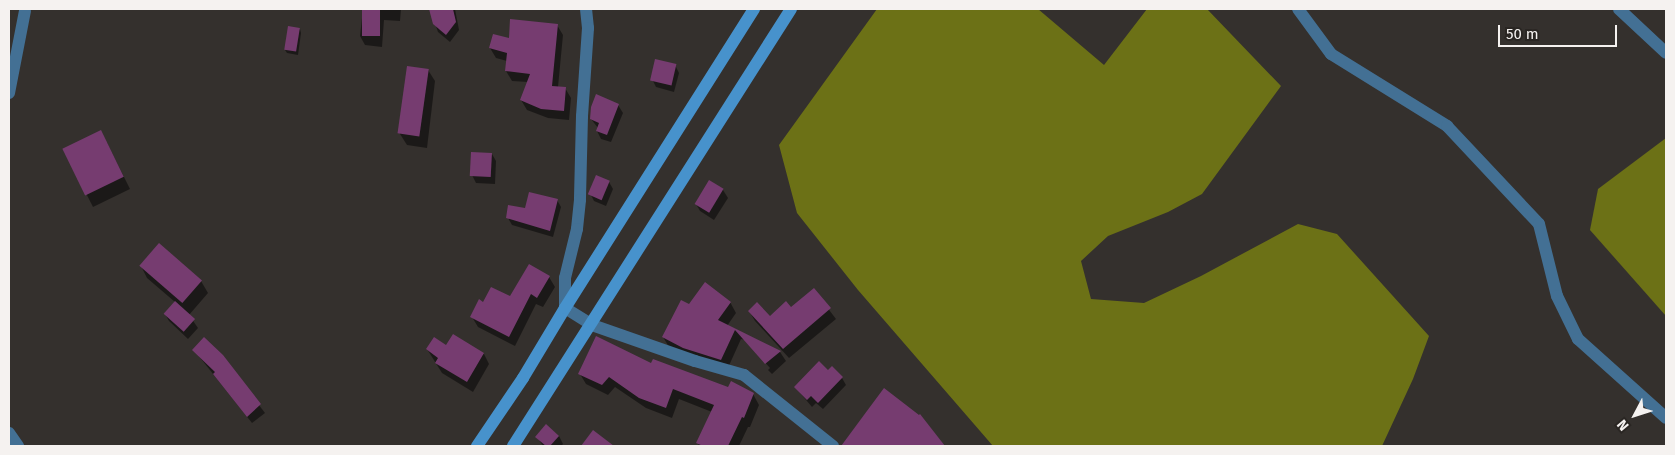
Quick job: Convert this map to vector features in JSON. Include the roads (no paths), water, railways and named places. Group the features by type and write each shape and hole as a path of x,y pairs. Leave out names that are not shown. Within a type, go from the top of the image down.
{"main road":[{"path":"477,446 523,378 565,308 754,9"},
{"path":"513,446 592,325 791,9"}],"street":[{"path":"586,9 588,28 582,116 580,200 577,229 565,278 565,308 592,325 694,361 744,375 834,446"},
{"path":"1298,9 1331,54 1447,126 1539,224 1557,296 1578,339 1666,418"},
{"path":"1619,9 1666,53"},
{"path":"9,93 25,11"},
{"path":"9,433 18,446"}]}
